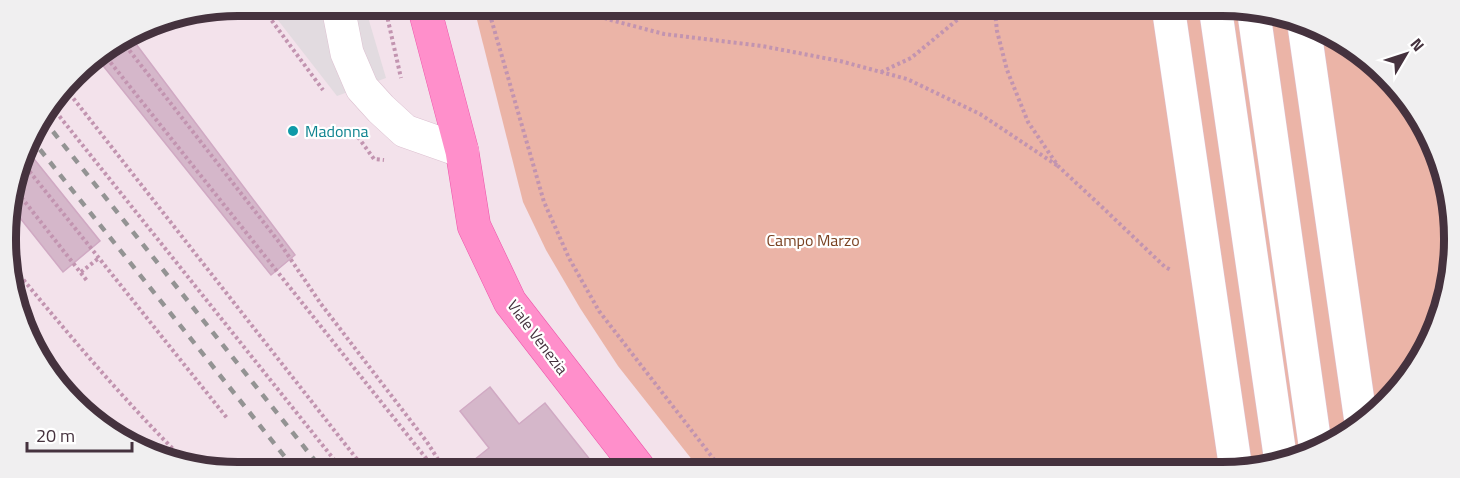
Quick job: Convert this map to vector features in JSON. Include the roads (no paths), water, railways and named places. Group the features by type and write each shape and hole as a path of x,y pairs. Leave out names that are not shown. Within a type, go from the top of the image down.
{"main road":[{"name":"Viale Venezia","path":"426,16 462,151 474,226 510,302 634,462"}],"street":[{"path":"340,16 347,53 362,88 381,109 405,131 462,151"},
{"path":"1169,16 1235,461"},
{"path":"1216,16 1280,454"},
{"path":"1255,19 1315,441"},
{"path":"1305,33 1360,413"}],"railway":[{"path":"48,125 316,462"},
{"path":"37,146 289,462"}],"place":[{"name":"Madonna","path":"293,131"}],"park label":[{"name":"Campo Marzo","path":"813,240"}]}
